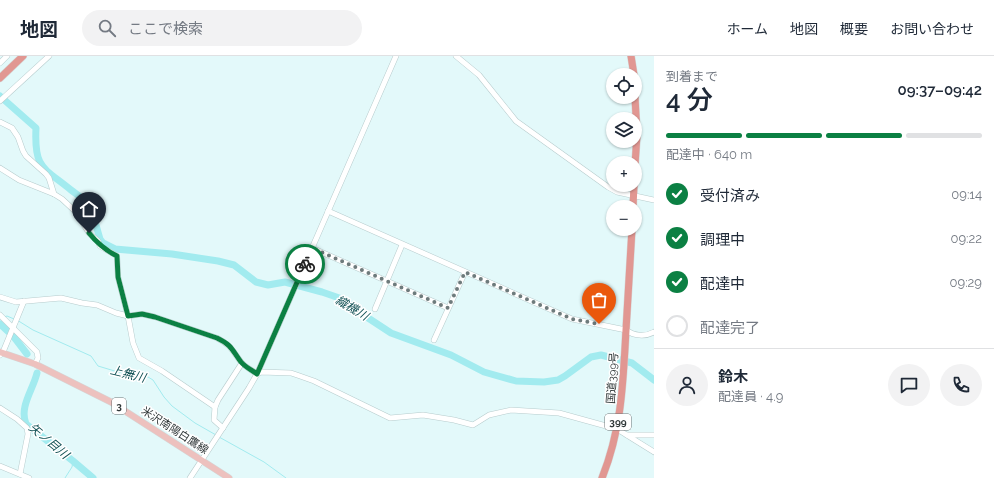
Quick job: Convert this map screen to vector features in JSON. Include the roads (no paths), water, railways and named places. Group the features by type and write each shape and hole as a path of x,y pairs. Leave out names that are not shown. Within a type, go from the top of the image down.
{"highway":[{"path":"0,78 24,56"},
{"path":"630,56 633,68"},
{"path":"635,104 637,135 636,156"},
{"path":"633,192 633,200"},
{"name":"国道399号","path":"602,478 612,450 622,395 632,236"}],"main road":[{"name":"米沢南陽白鷹線","path":"1,353 35,364 111,402 229,478"}],"street":[{"path":"0,63 7,56"},
{"path":"0,101 48,56"},
{"path":"190,478 257,374 396,56"},
{"path":"456,56 479,75 506,109 522,126 608,187 617,192 654,200"},
{"path":"0,122 12,128 18,137 26,156 49,178 54,194"},
{"path":"0,168 19,180 54,194 76,212 89,233 98,241 100,246 117,256 118,277 133,343 139,358 162,371 215,407"},
{"path":"328,211 572,319 626,330 630,333 646,336 654,332"},
{"path":"375,309 402,245"},
{"path":"312,248 448,308"},
{"path":"434,340 465,272"},
{"path":"0,297 16,302 62,298 97,305 128,316 142,314 155,317 225,342 232,347 242,363 257,374"},
{"path":"1,353 24,301"},
{"path":"0,315 12,330 37,352 38,358 35,364"},
{"path":"223,428 214,420 215,407 242,363"},
{"path":"257,374 261,372 291,373 319,383 390,418 423,415 473,425 489,415 511,410 559,413 617,429 654,452"},
{"path":"0,408 17,419 27,428 28,434 20,474"},
{"path":"626,435 654,434"},
{"path":"0,466 29,478"}],"waterway":[{"name":"織機川","path":"0,96 36,128 37,152 42,166 84,200 93,215 100,239 103,243 115,249 172,254 218,261 234,265 256,282 268,285 285,282 322,292 345,300 362,314 391,333 451,355 484,372 516,381 544,382 558,380 591,357 601,355 632,363 654,380"},
{"name":"上無川","path":"4,317 7,316 14,319"},
{"name":"上無川","path":"17,320 33,330 91,356 98,366 118,372 148,377 153,380 172,406 195,423 216,435"},
{"name":"矢ノ目川","path":"0,324 14,337 27,354"},
{"name":"矢ノ目川","path":"37,373 25,405 24,418 26,424 93,478"},
{"name":"上無川","path":"219,437 264,462 286,478"},
{"path":"65,478 72,467 73,461"}]}
